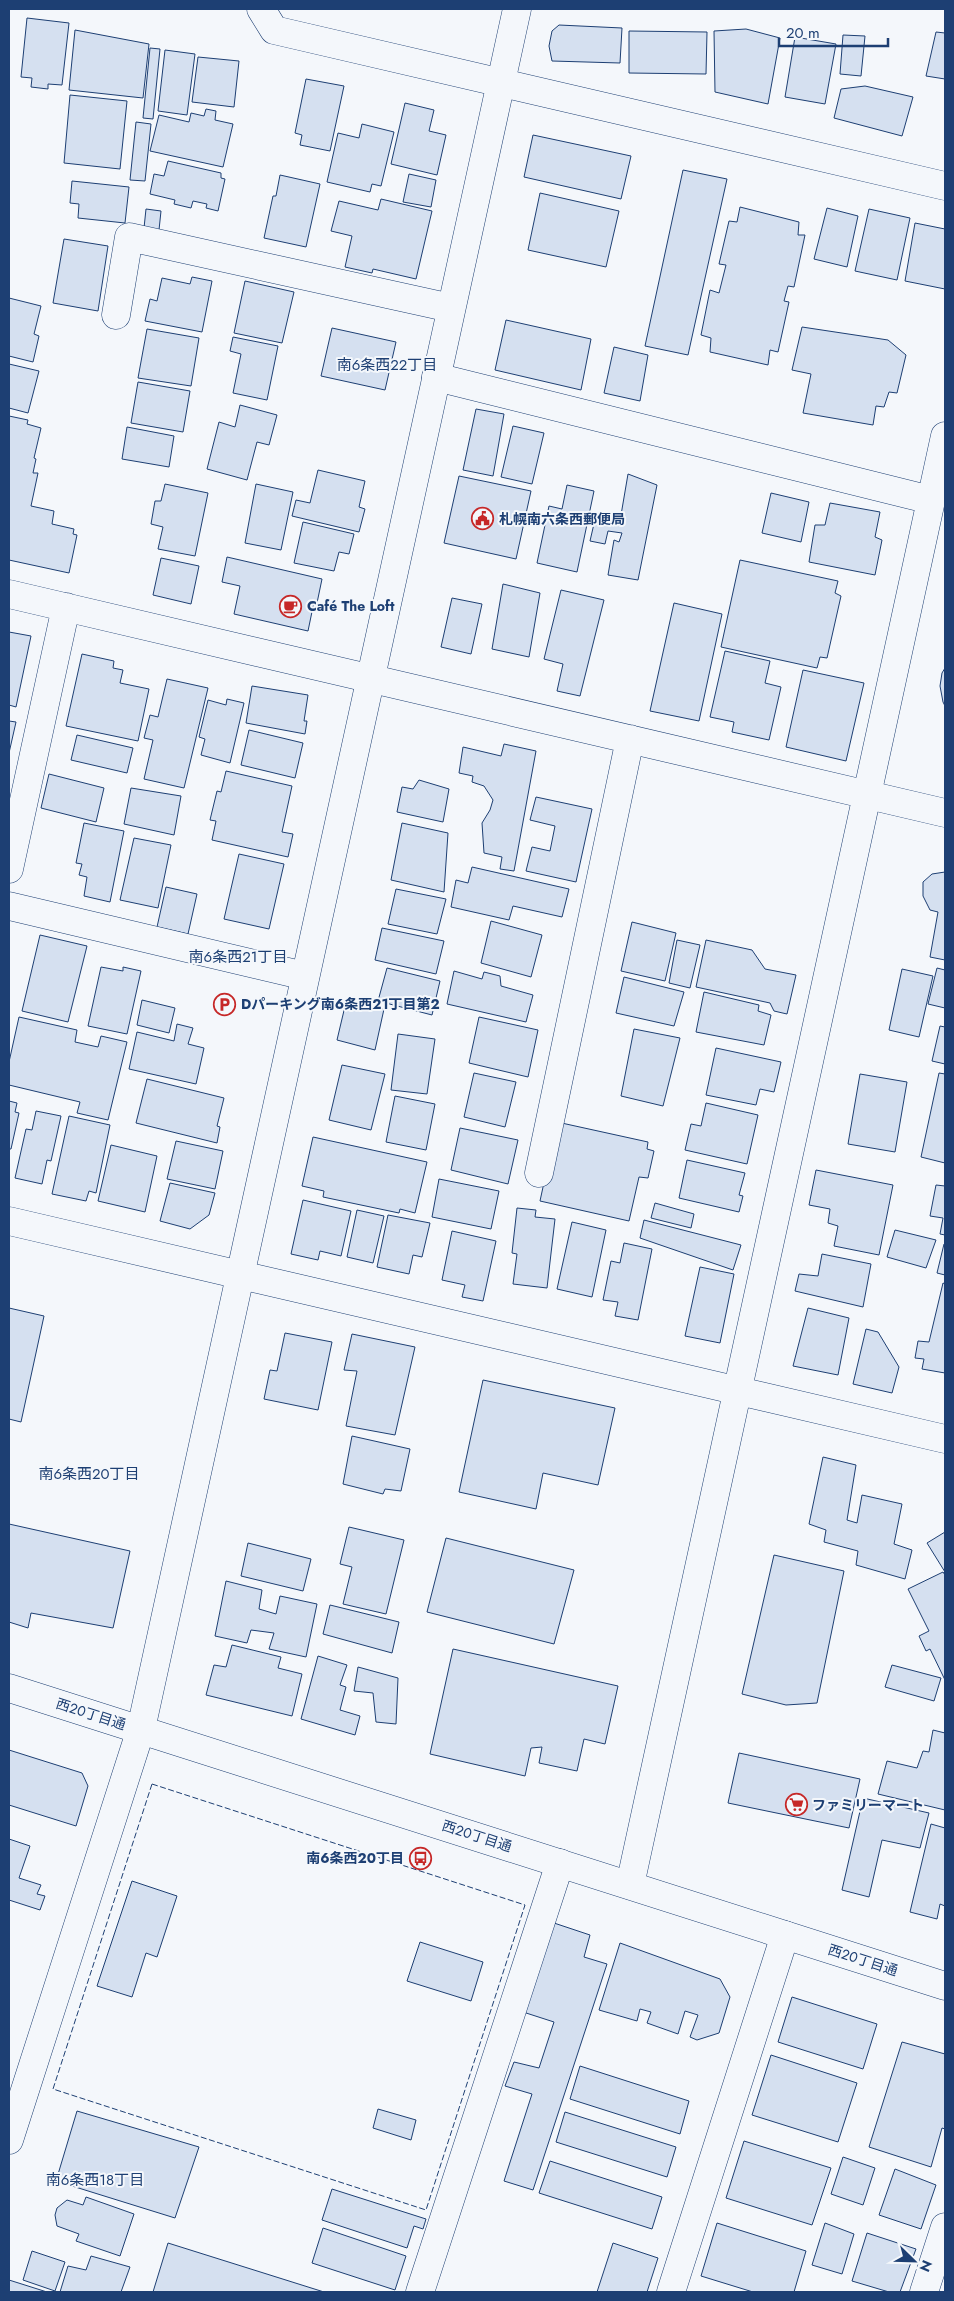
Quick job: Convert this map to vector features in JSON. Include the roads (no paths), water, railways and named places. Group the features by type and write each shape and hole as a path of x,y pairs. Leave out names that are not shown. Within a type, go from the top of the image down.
{"street":[{"path":"261,9 274,30 945,186"},
{"path":"10,2133 141,1730 517,9"},
{"path":"116,315 129,237 451,308"},
{"path":"436,377 931,500"},
{"path":"630,1885 945,436"},
{"path":"9,594 945,813"},
{"path":"9,869 66,607"},
{"path":"539,1173 630,739"},
{"path":"9,906 305,976"},
{"path":"9,1221 945,1439"},
{"name":"西20丁目通","path":"9,1688 945,1986"},
{"path":"420,2292 560,1863"},
{"path":"670,2292 785,1935"},
{"path":"924,2292 945,2227"}],"place":[{"name":"札幌南六条西郵便局","path":"483,519"},
{"name":"Café The Loft","path":"291,606"},
{"name":"Dパーキング南6条西21丁目第2","path":"225,1004"},
{"name":"ファミリーマート","path":"796,1805"},
{"name":"南6条西20丁目","path":"420,1858"}],"district":[{"name":"南6条西22丁目","path":"387,365"},
{"name":"南6条西21丁目","path":"238,957"},
{"name":"南6条西20丁目","path":"89,1474"},
{"name":"南6条西18丁目","path":"95,2180"}]}
